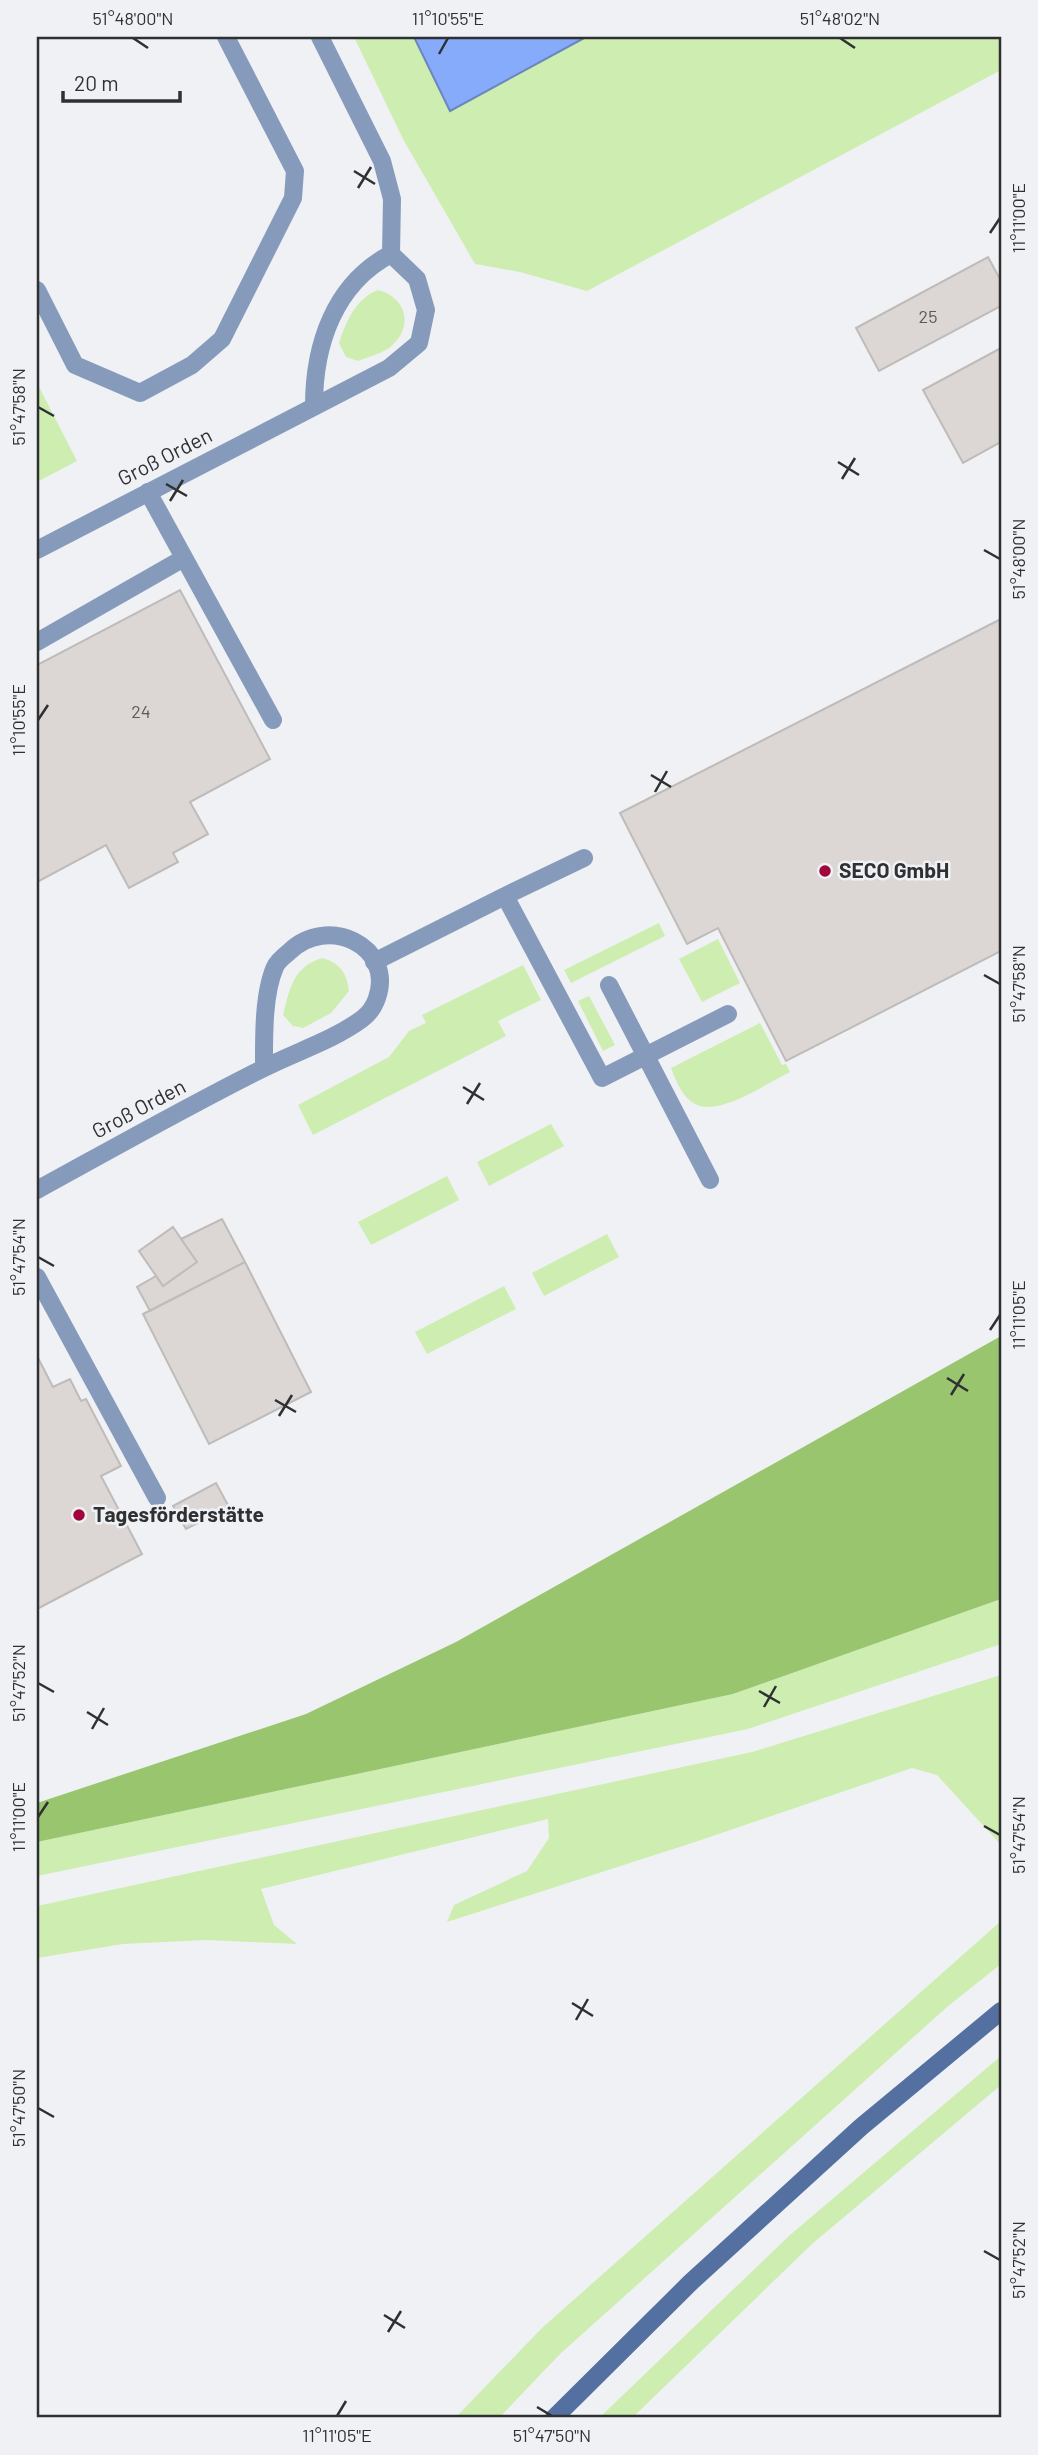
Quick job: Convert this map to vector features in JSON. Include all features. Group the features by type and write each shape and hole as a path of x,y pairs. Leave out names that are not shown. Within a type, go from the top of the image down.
{"main road":[{"path":"554,2418 690,2283 780,2200 861,2127 1001,2011"}],"street":[{"path":"37,290 75,365 140,393 192,365 222,339 293,198 295,171 226,37"},
{"path":"314,406 318,355 341,297 374,262 391,254 392,199 382,161 320,37"},
{"name":"Groß Orden","path":"37,550 389,368 419,343 426,310 416,279 391,254"},
{"path":"148,492 273,720"},
{"path":"37,642 184,558"},
{"path":"264,1068 265,1014 275,966 293,948 310,938 333,933 352,939 371,955 374,962 584,858"},
{"path":"505,896 602,1078 728,1014"},
{"name":"Groß Orden","path":"37,1190 264,1068 322,1042 362,1019 374,1008 379,992 379,976 374,962"},
{"path":"609,985 709,1180"},
{"path":"38,1283 157,1498"}],"green space":[{"path":"354,37 414,37 450,110 586,37 1001,37 1001,70 587,291 520,272 475,264 403,139"},
{"path":"378,290 388,294 401,307 404,315 402,332 389,348 382,352 358,361 346,357 339,343 348,319 363,299"},
{"path":"37,383 77,461 37,482"},
{"path":"659,923 665,936 571,983 564,970"},
{"path":"718,939 740,983 702,1002 679,959"},
{"path":"322,958 342,970 349,991 331,1013 303,1028 293,1026 283,1015 291,987 305,967"},
{"path":"523,965 541,1000 498,1021 506,1036 313,1135 298,1105 389,1057 409,1031 426,1023 422,1015"},
{"path":"589,996 615,1045 603,1051 578,1001"},
{"path":"760,1023 782,1065 786,1064 790,1072 743,1097 717,1106 705,1107 686,1097 671,1068"},
{"path":"551,1124 564,1146 489,1186 477,1162"},
{"path":"447,1176 459,1200 371,1245 358,1222"},
{"path":"607,1234 619,1257 544,1296 532,1273"},
{"path":"504,1286 516,1309 427,1354 415,1332"},
{"path":"1001,1336 1001,1599 733,1694 37,1842 37,1803 306,1714 456,1642"},
{"path":"1001,1599 1001,1644 748,1729 37,1876 37,1842 733,1694"},
{"path":"1001,1675 1001,1845 937,1775 912,1768 447,1922 454,1905 527,1871 549,1838 548,1819 261,1889 274,1925 297,1944 206,1940 123,1944 37,1958 37,1906 752,1752"},
{"path":"1001,1921 1001,1964 947,2007 560,2354 499,2418 455,2418 542,2328"},
{"path":"1001,2056 1001,2085 812,2244 632,2418 599,2418 790,2235"}],"water":[{"path":"414,37 586,37 450,111"}],"building":[{"path":"988,257 1001,281 1001,306 879,371 856,328"},
{"path":"1001,348 1001,442 963,463 923,390"},
{"path":"180,590 270,759 190,802 208,834 173,853 178,862 129,888 106,845 37,882 37,665"},
{"name":"SECO GmbH","path":"1001,619 1001,951 786,1061 718,928 687,944 620,813"},
{"path":"222,1219 245,1262 150,1311 137,1287 156,1276 163,1286 197,1262 181,1239"},
{"path":"173,1227 197,1262 163,1286 139,1251"},
{"path":"245,1262 311,1392 209,1444 143,1314"},
{"name":"Tagesförderstätte","path":"37,1356 53,1387 70,1379 81,1401 86,1399 121,1466 101,1476 142,1554 37,1609"},
{"path":"216,1483 229,1507 186,1529 173,1506"}],"place":[{"name":"SECO GmbH","path":"825,871"},
{"name":"Tagesförderstätte","path":"79,1515"}]}
